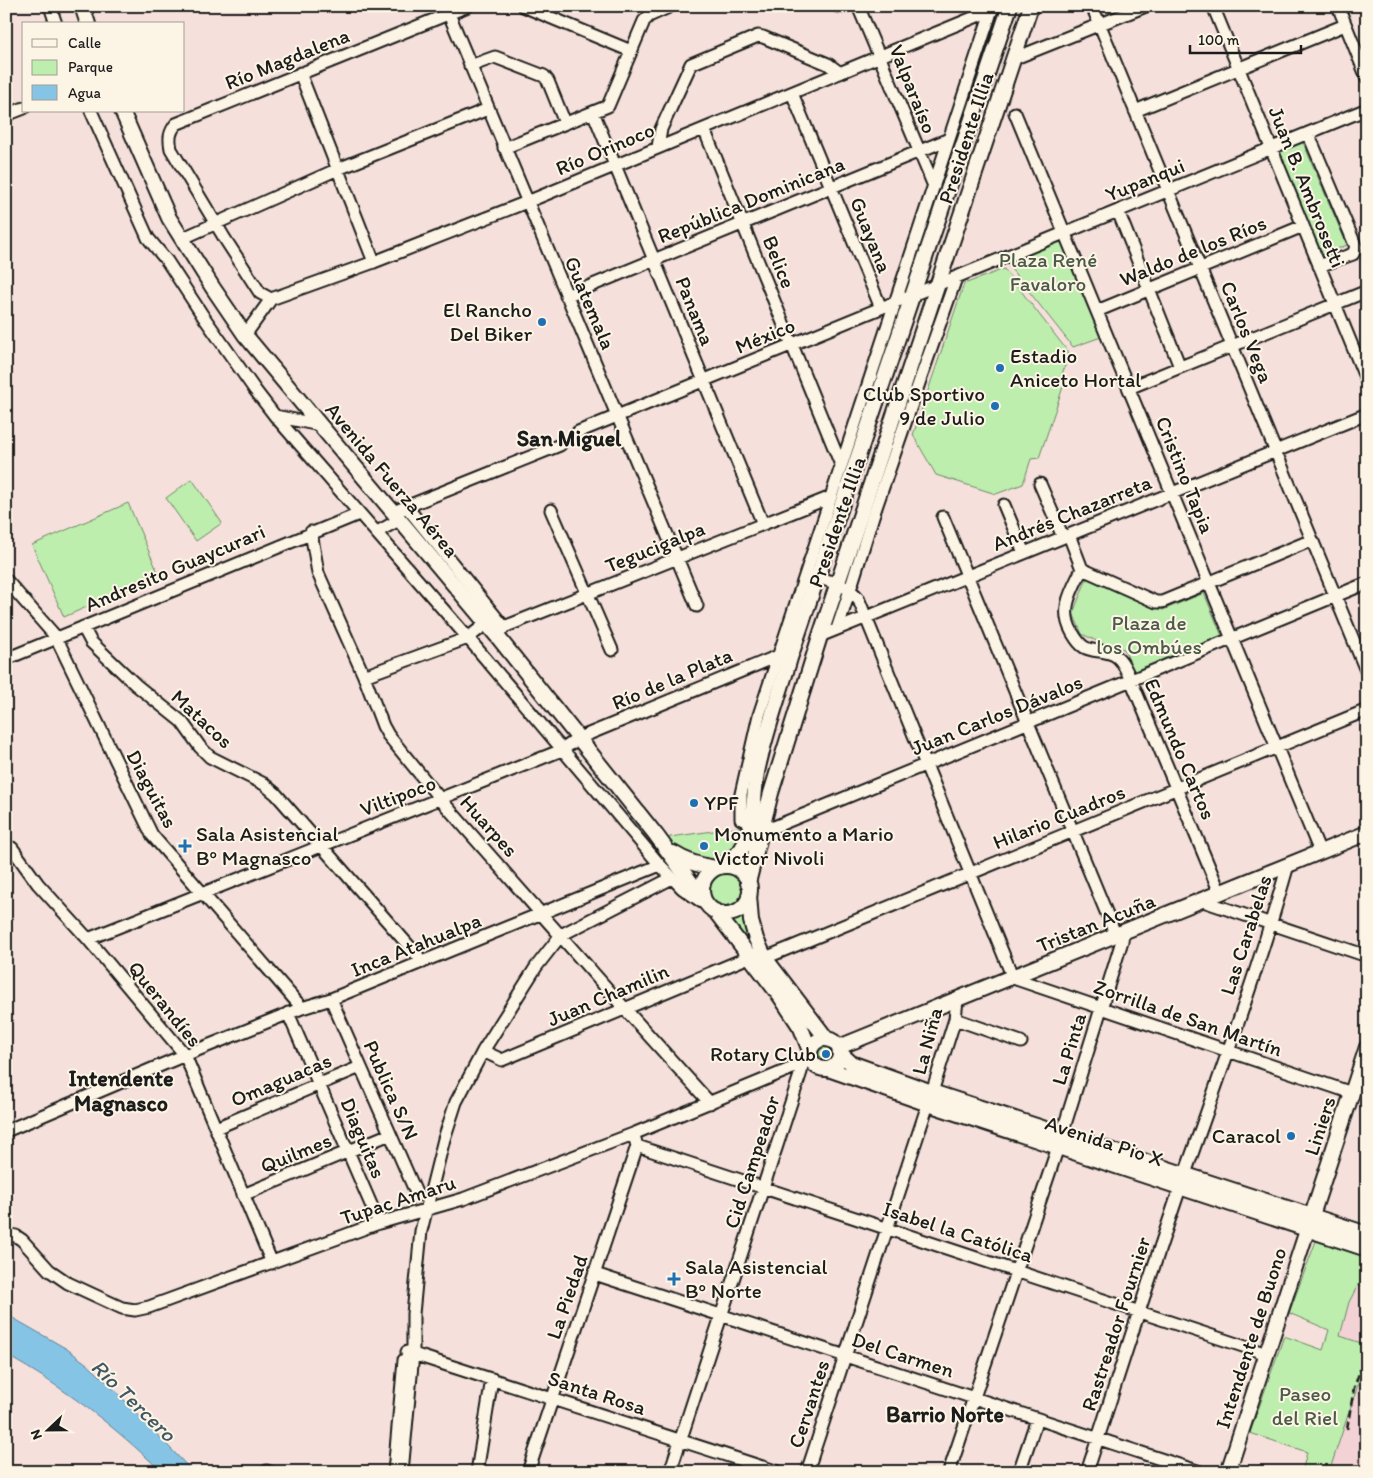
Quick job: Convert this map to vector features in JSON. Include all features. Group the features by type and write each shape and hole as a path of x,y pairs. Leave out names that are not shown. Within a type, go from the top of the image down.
{"main road":[{"path":"82,6 87,22"},
{"name":"Presidente Illia","path":"749,889 756,825 757,773 811,576 912,295 1010,6"},
{"name":"Presidente Illia","path":"718,867 740,852 756,825 770,793 838,584 897,427 938,285 1032,6"},
{"name":"Avenida Fuerza Aérea","path":"124,116 169,218 213,288 245,334 487,624 500,631 580,738 668,850 709,907 780,996 807,1037 808,1058"},
{"name":"Tristan Acuña","path":"840,1050 957,1000 1367,833"},
{"path":"668,850 687,862 700,866 735,868 745,876 749,889 751,921 756,939 765,958 826,1038 834,1041 840,1050 839,1061 828,1069 818,1067 808,1058 816,1042 826,1038"},
{"path":"718,867 705,877 702,884 702,890 709,907 722,914 736,912 746,902 749,889"},
{"name":"Liniers","path":"1310,1223 1367,1048"},
{"name":"Avenida Pio X","path":"840,1050 851,1063 930,1098"},
{"name":"Avenida Pio X","path":"828,1069 930,1098 1310,1223 1367,1249"},
{"name":"Avenida Pio X","path":"1310,1223 1367,1234"},
{"name":"Intendente de Buono","path":"1228,1472 1310,1223"}],"street":[{"path":"50,6 55,22"},
{"name":"Río Magdalena","path":"216,222 171,149 170,131 176,124 468,6"},
{"path":"523,6 631,51"},
{"path":"504,148 608,106 647,11 671,6"},
{"path":"837,6 846,6"},
{"name":"Valparaíso","path":"858,6 934,186"},
{"name":"Carlos Vega","path":"1092,6 1367,673"},
{"path":"1013,58 1146,6"},
{"name":"Juan B. Ambrosetti","path":"1213,6 1367,382"},
{"path":"1338,6 1367,78"},
{"path":"756,825 741,819 741,794 759,715 778,656 811,576 831,496 993,8"},
{"name":"Río Orinoco","path":"271,298 374,262 527,202 993,8"},
{"name":"Guatemala","path":"449,14 697,606"},
{"path":"1135,111 1345,25"},
{"path":"658,147 660,129 691,64 758,36 763,36 828,64 840,73"},
{"path":"470,66 494,57 544,76 548,81 565,123"},
{"path":"300,73 374,262"},
{"name":"Guayana","path":"792,93 881,308"},
{"path":"6,115 22,109"},
{"path":"181,239 338,169 488,109"},
{"name":"Yupanqui","path":"938,285 1367,109"},
{"path":"91,112 148,238 167,261 203,316 275,416 468,638 660,865 682,888 709,907"},
{"name":"Panama","path":"594,112 763,524"},
{"name":"Cristino Tapia","path":"1015,113 1320,852"},
{"name":"Belice","path":"704,129 841,465"},
{"path":"1308,134 1356,246 1353,254 1319,266"},
{"name":"República Dominicana","path":"566,296 949,140"},
{"path":"1118,211 1180,367"},
{"path":"216,222 260,293 271,298 245,334"},
{"name":"Waldo de los Ríos","path":"1097,311 1303,226"},
{"path":"837,629 851,590 897,427 956,278"},
{"name":"México","path":"578,432 938,285"},
{"path":"1129,388 1367,291"},
{"name":"Andrés Chazarreta","path":"820,636 1367,414"},
{"path":"275,416 320,425"},
{"path":"377,532 406,506 560,444"},
{"path":"1040,484 1082,569 1156,602 1162,602 1312,540"},
{"name":"Tegucigalpa","path":"500,631 831,496"},
{"path":"1004,505 1024,553"},
{"path":"406,506 500,631"},
{"path":"551,510 612,650"},
{"name":"Andresito Guaycurari","path":"6,659 311,532 359,514"},
{"path":"943,517 1073,831 1120,934"},
{"name":"Huarpes","path":"311,532 318,572 388,734 440,800 561,935 624,1009 710,1103"},
{"name":"Edmundo Cartos","path":"1082,569 1066,604 1068,625 1075,638 1084,647 1115,655 1121,660 1220,893"},
{"path":"811,576 851,590 858,598 1013,978"},
{"name":"Diaguitas","path":"6,580 56,637 152,835 302,1008"},
{"name":"Juan Carlos Dávalos","path":"756,825 774,827 1367,583"},
{"path":"364,676 468,638 487,624"},
{"name":"Matacos","path":"83,627 91,642 136,685 182,722 210,758 264,784 276,794 423,962"},
{"name":"Río de la Plata","path":"580,738 778,656"},
{"name":"Hilario Cuadros","path":"765,958 1367,710"},
{"name":"Viltipoco","path":"88,940 562,750 580,738"},
{"name":"Querandíes","path":"12,848 38,884 88,940 184,1055 272,1264"},
{"name":"Inca Atahualpa","path":"6,1131 184,1055 288,1013 331,999 660,865"},
{"name":"Las Carabelas","path":"1183,1181 1229,1051 1288,865"},
{"path":"394,1472 409,1352 421,1231 425,1210 456,1102 483,1051 536,966 561,935 672,878"},
{"path":"1203,900 1367,956"},
{"name":"La Pinta","path":"949,1472 1060,1141 1122,942 1120,934"},
{"name":"Juan Chamilin","path":"483,1051 502,1060 749,957"},
{"name":"Zorrilla de San Martín","path":"1013,978 1352,1093"},
{"name":"Publica S/N","path":"331,999 417,1195"},
{"name":"La Niña","path":"930,1098 955,1019 957,1000"},
{"name":"Diaguitas","path":"288,1013 379,1223"},
{"path":"955,1019 1021,1042"},
{"name":"Tupac Amaru","path":"6,1234 16,1236 22,1240 49,1270 62,1280 122,1308 135,1310 149,1307 272,1264 379,1223 463,1199 710,1103 808,1058"},
{"name":"Cid Campeador","path":"670,1472 763,1188 808,1058"},
{"name":"Omaguacas","path":"216,1128 360,1067"},
{"name":"Cervantes","path":"807,1472 930,1098"},
{"name":"Quilmes","path":"243,1195 390,1134"},
{"path":"633,1134 637,1146"},
{"name":"Isabel la Católica","path":"637,1146 1267,1354"},
{"name":"La Piedad","path":"528,1472 637,1146"},
{"name":"Rastreador Fournier","path":"1088,1472 1183,1181"},
{"name":"Del Carmen","path":"594,1274 1200,1472"},
{"path":"402,1472 409,1352"},
{"name":"Santa Rosa","path":"409,1352 778,1472"},
{"path":"477,1472 492,1378"},
{"path":"1019,1472 1037,1419"}],"shaded area":[{"path":"1358,1285 1367,1288 1367,1345 1340,1337 1349,1302"},
{"path":"1367,1358 1367,1472 1329,1472"}],"green space":[{"path":"1302,140 1347,245 1320,256 1277,151"},
{"name":"Plaza René Favaloro","path":"1064,236 1104,336 1073,347 1004,260"},
{"name":"Estadio Aniceto Hortal","path":"1004,269 1069,353 1059,384 1063,387 1039,458 1031,459 1023,484 996,494 936,475 913,435 964,284"},
{"path":"192,479 222,523 196,541 166,498"},
{"path":"128,503 159,575 64,617 32,545"},
{"name":"Plaza de los Ombúes","path":"1087,578 1163,610 1204,593 1222,636 1134,672 1124,649 1107,646 1082,634 1073,613"},
{"path":"742,827 743,832 737,845 727,855 715,860 702,860 681,854 667,840 670,837"},
{"path":"725,872 732,873 738,877 742,883 742,897 738,903 732,907 725,908 718,907 712,903 708,897 707,890 708,883 712,877 718,873"},
{"path":"746,913 762,964 727,920"},
{"path":"823,1046 829,1046 833,1053 829,1060 823,1060 819,1056 819,1050"},
{"name":"Paseo del Riel","path":"1319,1233 1367,1249 1367,1286 1358,1285 1349,1302 1340,1336 1367,1345 1367,1358 1329,1472 1302,1472 1307,1452 1250,1433 1284,1336 1323,1350 1329,1330 1289,1313"}],"water":[{"path":"6,1314 67,1349 87,1364 107,1382 193,1472 162,1472 88,1408 6,1355"}],"railway":[{"path":"1347,1429 1354,1388 1367,1349"}],"place":[{"name":"El Rancho Del Biker","path":"542,322"},
{"name":"Estadio Aniceto Hortal","path":"1000,368"},
{"name":"Club Sportivo 9 de Julio","path":"995,406"},
{"name":"YPF","path":"694,803"},
{"name":"Sala Asistencial Bº Magnasco","path":"185,846"},
{"name":"Monumento a Mario Victor Nivoli","path":"704,846"},
{"name":"Rotary Club","path":"826,1054"},
{"name":"Caracol","path":"1291,1136"},
{"name":"Sala Asistencial Bº Norte","path":"674,1279"}],"district":[{"name":"San Miguel","path":"569,438"},
{"name":"Intendente Magnasco","path":"121,1090"},
{"name":"Barrio Norte","path":"945,1414"}],"water label":[{"name":"Río Tercero","path":"134,1400"}]}
